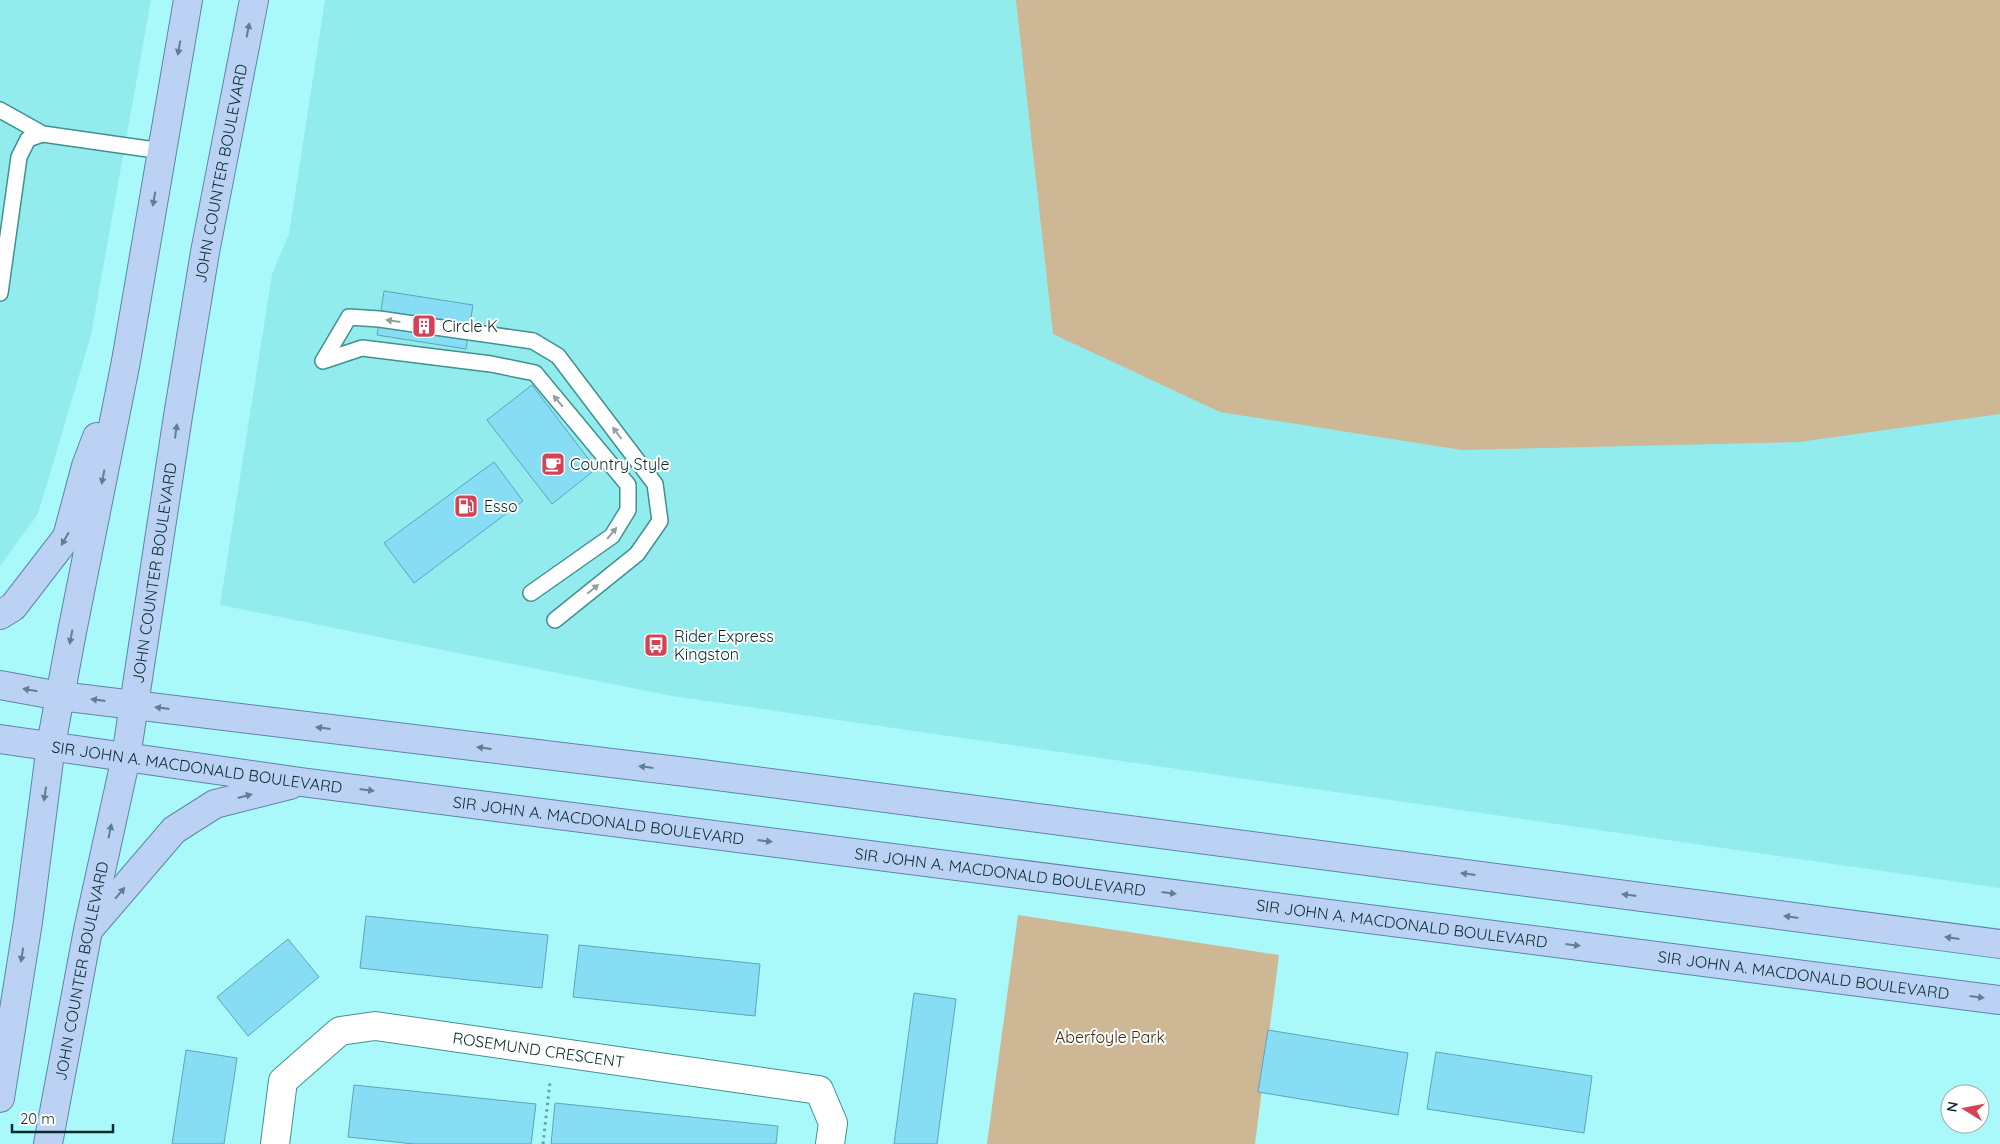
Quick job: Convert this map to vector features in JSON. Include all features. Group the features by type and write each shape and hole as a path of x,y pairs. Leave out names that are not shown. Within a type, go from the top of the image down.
{"main road":[{"path":"0,1098 28,922 51,745 126,361 188,0"},
{"name":"JOHN COUNTER BOULEVARD","path":"48,1144 88,930 126,757 178,416 204,262 254,0"},
{"path":"0,615 13,608 67,537 86,466 126,361"},
{"path":"0,685 60,696 714,776 2000,944"},
{"name":"SIR JOHN A. MACDONALD BOULEVARD","path":"0,739 301,782 2000,1000"},
{"path":"88,930 174,830 215,804 301,782"}],"street":[{"name":"ROSEMUND CRESCENT","path":"275,1144 283,1081 340,1031 375,1026 819,1090 833,1123 830,1144"}],"lane":[{"path":"0,110 43,134 162,150"},
{"path":"0,294 19,157 28,139 43,134"},
{"path":"531,593 612,536 628,510 628,485 535,373 491,364 362,348 323,361 349,317 379,319 533,342 558,356 655,484 660,521 637,554 555,620"}],"path":[{"path":"543,1144 552,1052"}],"shaded area":[{"path":"0,0 151,0 91,335 38,514 0,566"},
{"path":"325,0 2000,0 2000,888 672,696 220,605 272,274 289,234"}],"green space":[{"path":"1016,0 2000,0 2000,414 1799,442 1462,450 1220,412 1053,334"},
{"name":"Aberfoyle Park","path":"1018,915 1279,955 1255,1144 987,1144"}],"building":[{"name":"Circle K","path":"384,291 473,305 466,349 377,335"},
{"path":"532,385 596,469 552,504 487,420"},
{"path":"494,462 523,501 414,583 384,543"},
{"path":"366,916 548,935 542,988 360,968"},
{"path":"288,939 319,977 248,1036 217,997"},
{"path":"579,945 760,964 755,1016 573,997"},
{"path":"914,993 956,999 937,1144 894,1144"},
{"path":"1268,1030 1408,1053 1398,1115 1258,1092"},
{"path":"186,1050 237,1058 224,1144 172,1144"},
{"path":"1436,1052 1592,1076 1584,1133 1427,1109"},
{"path":"354,1085 536,1104 531,1144 414,1144 348,1137"},
{"path":"555,1103 778,1126 776,1144 551,1144"}],"place":[{"name":"Circle K","path":"424,326"},
{"name":"Country Style","path":"553,464"},
{"name":"Esso","path":"466,506"},
{"name":"Rider Express Kingston","path":"656,645"}]}
